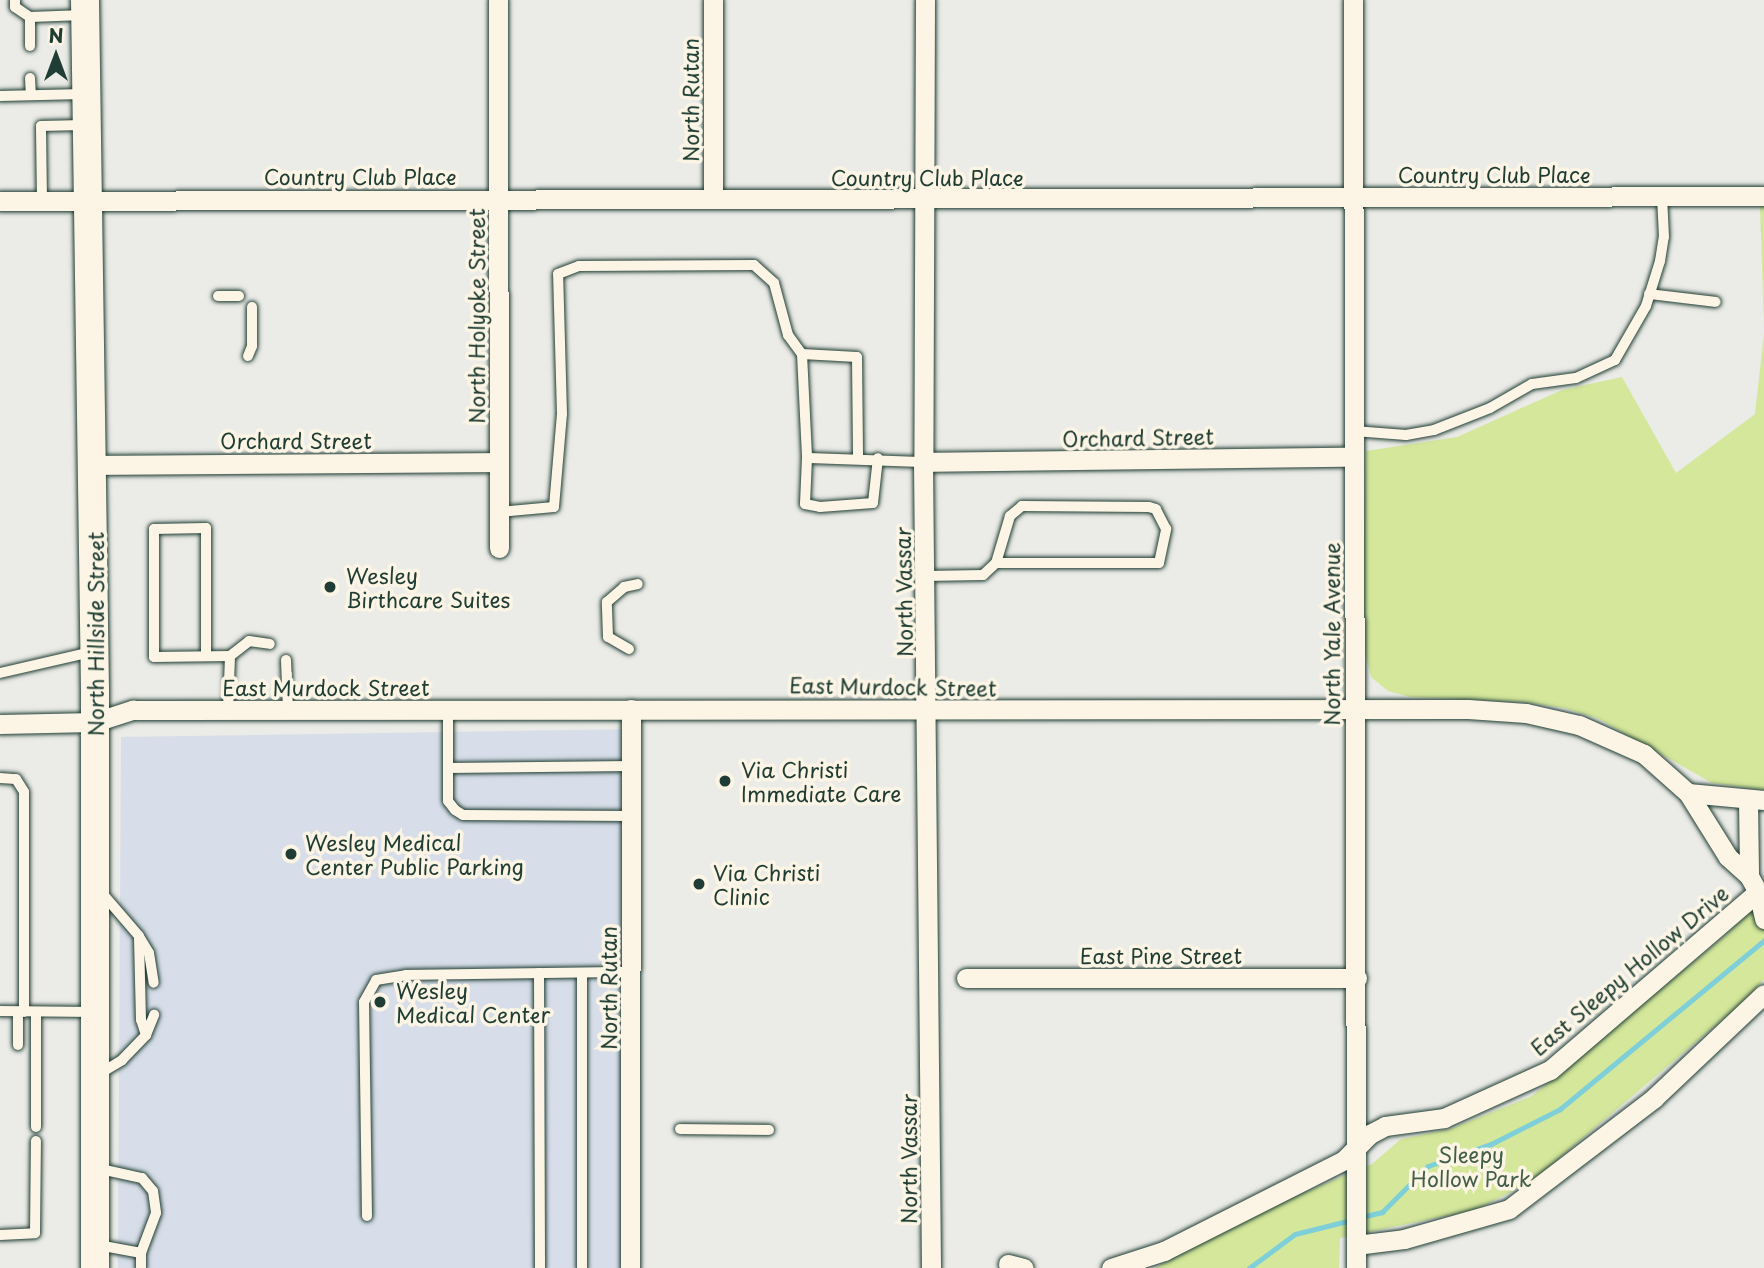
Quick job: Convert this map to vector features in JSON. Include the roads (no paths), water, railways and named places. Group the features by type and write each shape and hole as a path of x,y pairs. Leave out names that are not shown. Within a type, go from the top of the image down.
{"main road":[{"name":"North Hillside Street","path":"85,7 96,722 96,1256"}],"street":[{"name":"North Holyoke Street","path":"498,0 499,548"},
{"name":"North Rutan","path":"713,0 713,199"},
{"name":"North Vassar","path":"925,0 923,462 928,710 932,1268"},
{"name":"North Yale Avenue","path":"1353,0 1356,1268"},
{"name":"Country Club Place","path":"0,201 1764,196"},
{"name":"Orchard Street","path":"923,462 1354,457"},
{"name":"Orchard Street","path":"93,464 499,462"},
{"name":"North Rutan","path":"630,1268 631,709"},
{"name":"East Murdock Street","path":"0,724 96,722 133,710 1468,709 1555,718 1598,731 1644,754 1688,793 1728,857 1753,884"},
{"path":"1688,793 1756,800 1753,884 1764,919"},
{"name":"East Sleepy Hollow Drive","path":"1111,1268 1164,1251 1344,1160 1356,1145 1385,1126 1444,1118 1550,1070 1753,884"},
{"name":"East Pine Street","path":"966,978 1357,978"},
{"path":"1356,1242 1404,1239 1509,1209 1654,1098 1764,994"}],"lane":[{"path":"15,0 15,7 30,17 85,7"},
{"path":"30,17 30,46"},
{"path":"30,78 30,95"},
{"path":"0,96 87,94"},
{"path":"42,200 41,125 88,125"},
{"path":"1354,431 1406,435 1434,429 1490,408 1532,384 1600,370 1626,347 1649,294 1664,237 1662,196"},
{"path":"499,512 554,507 562,414 558,274 579,266 754,265 774,283 788,335 802,354 807,458 805,504 820,507 873,503 878,458"},
{"path":"1649,294 1716,302"},
{"path":"218,296 239,296"},
{"path":"248,356 253,346 252,307"},
{"path":"802,354 857,357 858,458"},
{"path":"807,458 878,458 923,462"},
{"path":"925,576 983,575 996,563 1010,516 1022,506 1149,507 1156,509 1166,529 1159,563 996,563"},
{"path":"206,656 206,528 154,529 154,657 230,656 249,641 270,644"},
{"path":"629,649 608,637 607,602 624,587 638,583"},
{"path":"0,673 95,651"},
{"path":"228,710 230,656"},
{"path":"286,660 288,710"},
{"path":"449,709 448,802 463,815 631,816"},
{"path":"448,768 631,766"},
{"path":"0,778 16,779 24,792 21,1012 18,1045"},
{"path":"96,886 139,936 149,953 154,983"},
{"path":"139,936 141,1020 146,1035"},
{"path":"367,1216 368,989 376,980 406,975 630,972"},
{"path":"539,973 540,1268"},
{"path":"582,973 582,1268"},
{"path":"0,1012 96,1012"},
{"path":"36,1012 36,1127"},
{"path":"96,1076 122,1060 146,1035 154,1014"},
{"path":"680,1129 769,1130"},
{"path":"0,1235 20,1230 32,1235 36,1228 36,1141"},
{"path":"96,1168 142,1178 153,1191 156,1213 141,1253 141,1268"},
{"path":"96,1256 141,1253"}],"waterway":[{"path":"1361,1217 1382,1212 1428,1166 1491,1144 1560,1109 1764,940"},
{"path":"1249,1268 1295,1234 1351,1220"}],"place":[{"name":"Wesley Birthcare Suites","path":"330,587"},
{"name":"Via Christi Immediate Care","path":"725,781"},
{"name":"Wesley Medical Center Public Parking","path":"291,854"},
{"name":"Via Christi Clinic","path":"699,884"},
{"name":"Wesley Medical Center","path":"380,1002"}],"park label":[{"name":"Sleepy Hollow Park","path":"1471,1166"}]}
